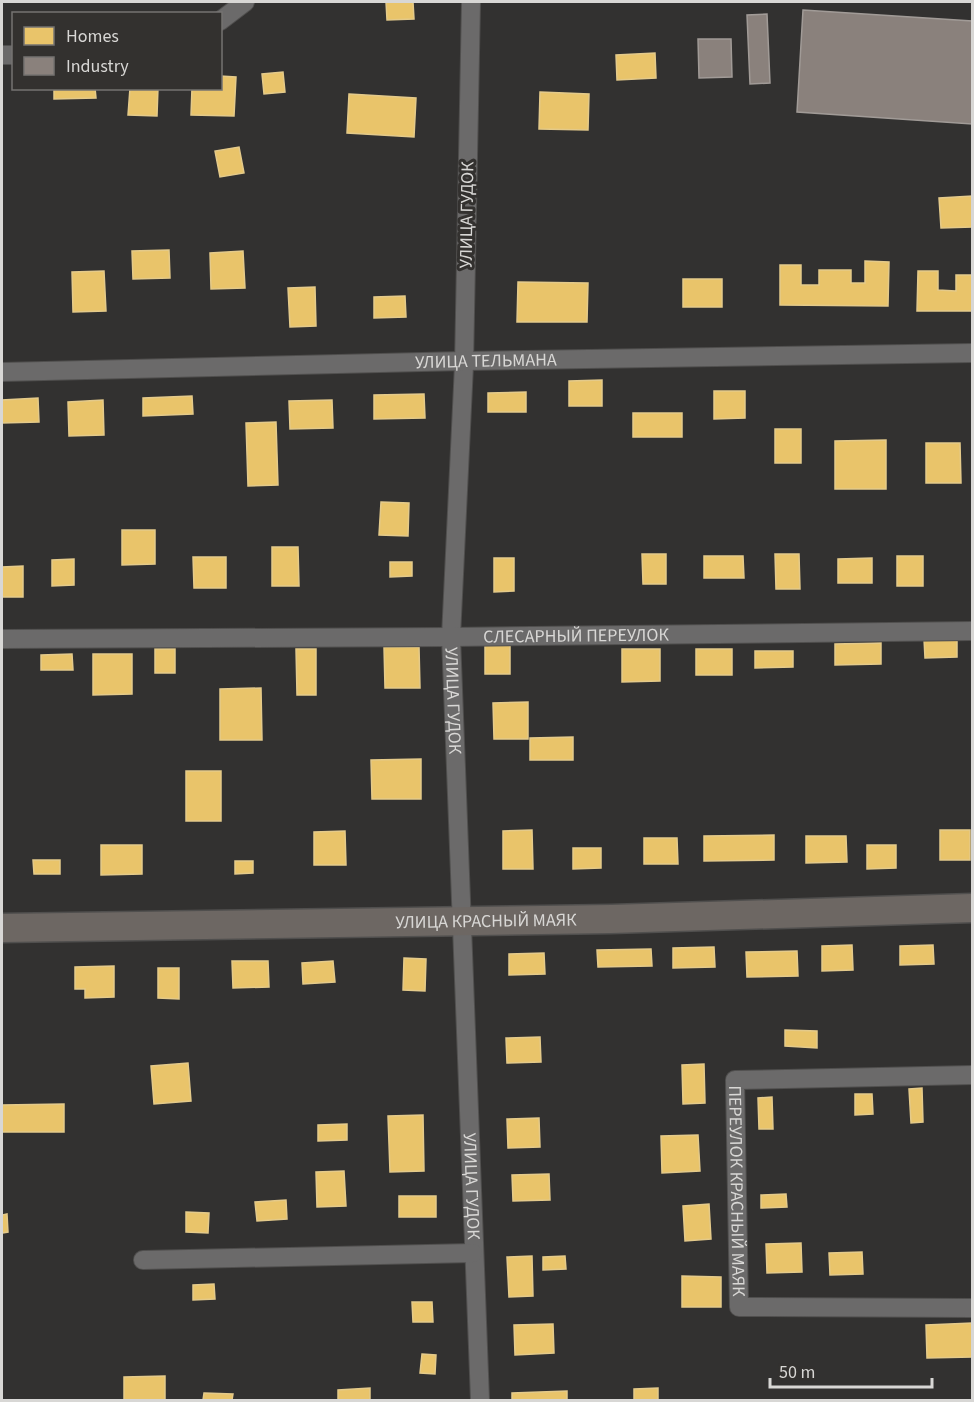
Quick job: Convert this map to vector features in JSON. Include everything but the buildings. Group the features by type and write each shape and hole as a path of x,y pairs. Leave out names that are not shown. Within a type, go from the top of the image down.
{"main road":[{"name":"УЛИЦА КРАСНЫЙ МАЯК","path":"2,928 611,919 972,908"}],"street":[{"path":"222,19 245,2"},
{"name":"УЛИЦА ГУДОК","path":"471,2 464,361 451,637 480,1401"},
{"name":"УЛИЦА ТЕЛЬМАНА","path":"2,372 464,361 972,353"},
{"name":"СЛЕСАРНЫЙ ПЕРЕУЛОК","path":"2,639 972,631"},
{"name":"ПЕРЕУЛОК КРАСНЫЙ МАЯК","path":"972,1076 735,1080 740,1306 972,1308"},
{"path":"143,1260 473,1253"}]}
